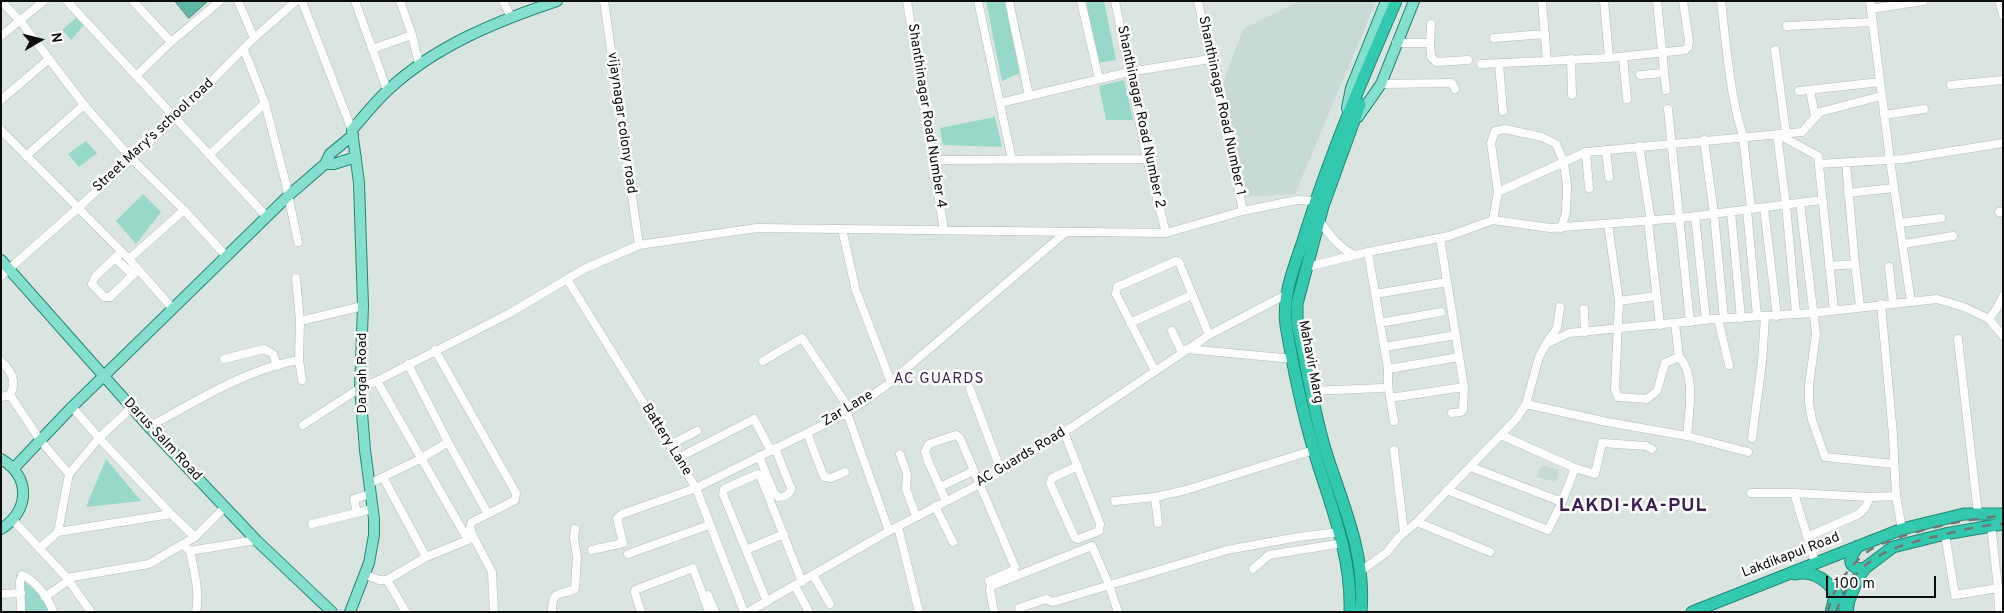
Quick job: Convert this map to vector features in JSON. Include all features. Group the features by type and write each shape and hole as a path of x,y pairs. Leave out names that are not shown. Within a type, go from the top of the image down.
{"highway":[{"path":"1348,123 1396,1"},
{"path":"1368,74 1404,1"},
{"name":"Mahavir Marg","path":"1348,123 1315,201 1287,294 1286,323 1293,359 1314,428 1353,531 1361,571 1361,612"},
{"name":"Mahavir Marg","path":"1348,123 1319,220 1297,304 1297,322 1312,391 1314,450 1342,537 1349,572 1350,612"},
{"name":"Lakdikapul Road","path":"1692,612 1747,589 1788,575 1814,562 1902,529 1964,514 2003,514"},
{"path":"1858,546 1851,558 1855,568 1860,570 1893,547 1997,524"},
{"path":"1847,612 1852,589 1865,568"},
{"path":"1788,575 1812,574 1824,580 1836,592 1847,612"},
{"path":"1832,612 1836,592"}],"main road":[{"path":"14,468 103,377 288,196 325,164 330,154 352,133 387,90 419,64 449,46 511,17 557,1"},
{"path":"1348,123 1351,88 1386,1"},
{"path":"1348,123 1380,84 1414,1"},
{"name":"Dargah Road","path":"350,612 366,575 373,541 372,509 360,388 363,306 359,183 352,133"},
{"path":"325,164 334,164 356,157"},
{"name":"Darus Salm Road","path":"1,260 10,267 131,408 256,540 332,612"},
{"path":"1,458 14,468 21,480 24,494 21,508 13,520 1,529"}],"street":[{"path":"1,1 21,22 84,105 131,158 227,256"},
{"path":"1,36 21,22 44,1"},
{"path":"68,1 267,217"},
{"path":"133,1 171,42"},
{"path":"136,76 171,42 220,1"},
{"path":"238,1 254,38"},
{"name":"Street Mary's school road","path":"1,276 175,118 254,38 296,1"},
{"path":"302,1 352,133"},
{"path":"366,1 356,4 387,90"},
{"path":"503,1 511,17"},
{"name":"vijaynagar colony road","path":"604,1 639,245"},
{"name":"Shanthinagar Road Number 4","path":"908,1 944,230"},
{"path":"978,1 1012,160"},
{"path":"1009,1 1029,96"},
{"path":"1081,1 1099,79"},
{"name":"Shanthinagar Road Number 2","path":"1115,1 1147,159 1166,233"},
{"name":"Shanthinagar Road Number 1","path":"1198,1 1244,211"},
{"path":"1542,1 1547,61"},
{"path":"1604,1 1609,58"},
{"path":"1657,1 1666,90"},
{"path":"1481,64 1609,58 1686,50 1688,47 1683,1"},
{"path":"1721,1 1727,55 1739,125 1743,136 1761,316 1762,362 1752,438"},
{"path":"1912,302 1881,96 1871,5 1923,1"},
{"path":"1999,1 2003,15"},
{"path":"401,2 419,64"},
{"path":"1787,26 1873,22"},
{"path":"1430,24 1431,57 1434,61 1468,60"},
{"path":"1494,38 1544,34"},
{"path":"372,49 412,35"},
{"path":"1396,43 1430,43"},
{"path":"244,50 265,102 286,180 298,242"},
{"path":"1775,50 1786,133"},
{"path":"1623,57 1626,99"},
{"path":"1,100 49,59"},
{"path":"1000,102 1130,72 1210,59"},
{"path":"1570,59 1572,95"},
{"path":"1499,64 1503,111"},
{"path":"1640,75 1663,73"},
{"path":"1951,85 2003,80"},
{"path":"1799,91 1880,82"},
{"path":"1380,84 1452,83 1455,89"},
{"path":"1810,90 1815,117"},
{"path":"1498,192 1586,152 1802,132 1820,112 1829,108 1881,96"},
{"path":"209,155 265,102"},
{"path":"23,153 84,105"},
{"path":"1668,109 1681,218 1690,322"},
{"path":"1884,115 1924,109"},
{"path":"1493,220 1498,192 1491,143 1497,129 1505,129 1551,140 1556,144 1564,162 1568,202 1561,228"},
{"path":"1,130 121,252 136,273 173,309"},
{"path":"1776,134 1818,156 1821,200 1834,310"},
{"path":"1776,134 1786,205 1796,314"},
{"path":"1,140 23,153"},
{"path":"1704,140 1714,214 1721,319 1728,365"},
{"path":"1819,164 1890,160 2003,143"},
{"path":"1639,146 1660,325"},
{"path":"1606,150 1610,177"},
{"path":"1586,152 1589,188"},
{"path":"934,160 1147,159"},
{"path":"1846,163 1860,306"},
{"path":"1848,193 1894,188"},
{"path":"303,425 360,388 510,313 584,269 639,245 757,228 1166,233 1244,211 1297,200 1315,201"},
{"path":"1307,267 1354,255 1440,238 1493,220 1561,228 1681,218 1821,200"},
{"path":"1800,203 1816,339 1809,385 1810,403 1814,426 1825,457 1894,464"},
{"path":"1764,208 1777,316"},
{"path":"128,262 184,210"},
{"path":"1732,212 1741,318"},
{"path":"1696,216 1706,320"},
{"path":"1900,223 1941,218"},
{"path":"1319,220 1332,240 1344,250 1354,255"},
{"path":"1608,224 1619,301 1616,393 1621,398 1647,399 1657,391 1665,364 1679,357"},
{"path":"842,228 856,290 891,382"},
{"name":"Zar Lane","path":"592,550 623,543 618,518 622,514 696,488 849,411 891,382 1066,232"},
{"path":"1904,244 1953,236"},
{"path":"1440,238 1464,387 1463,410 1452,413"},
{"path":"121,252 92,281 92,284 104,297 110,297 136,273"},
{"path":"1368,252 1388,369 1394,421"},
{"path":"115,258 128,262"},
{"path":"1155,371 1116,294 1117,287 1176,261 1179,262 1209,335"},
{"path":"1829,266 1855,264"},
{"path":"1889,267 1893,303"},
{"path":"296,278 300,320 299,360 302,380"},
{"name":"Battery Lane","path":"567,279 696,488 709,525 746,612"},
{"path":"1375,294 1447,282"},
{"name":"AC Guards Road","path":"746,612 767,602 916,516 1001,471 1064,432 1209,335 1287,294"},
{"path":"1130,323 1192,295"},
{"path":"1619,301 1656,296"},
{"path":"1989,319 2000,308 2003,296"},
{"path":"1546,344 1569,333 1706,320 1814,313 1860,306 1937,299 1948,301 1989,319 2003,336"},
{"path":"1881,304 1896,496 1902,529"},
{"path":"300,320 363,306"},
{"path":"1361,571 1386,552 1518,418 1526,404 1539,358 1557,328 1560,307"},
{"path":"1584,309 1585,332"},
{"path":"1380,322 1440,312"},
{"path":"1675,323 1679,357 1684,361 1690,388 1687,436"},
{"path":"1172,331 1184,351 1293,359"},
{"path":"1384,346 1456,335"},
{"path":"763,361 802,338 849,411 889,531"},
{"path":"1958,339 1978,514"},
{"path":"224,359 264,349 273,354 277,366"},
{"path":"435,350 516,494 515,500 472,522 470,528 471,538"},
{"path":"1388,369 1459,356"},
{"path":"149,427 241,379 299,360"},
{"path":"1,361 13,376 15,386 10,395 1,397"},
{"path":"408,364 488,514"},
{"path":"377,381 492,572 492,611"},
{"path":"1390,398 1464,387"},
{"path":"1312,391 1382,388"},
{"path":"970,389 1001,471"},
{"path":"10,395 40,440 69,474"},
{"path":"1526,404 1607,422 1687,436 1748,452"},
{"path":"72,408 195,537"},
{"path":"58,532 69,474 99,438 131,408"},
{"path":"678,458 754,419 773,450 791,488 788,494 778,497 774,493 759,456"},
{"path":"670,445 697,431"},
{"path":"1064,432 1078,466 1100,527 1099,531 1078,539 1075,538 1050,483 1052,478 1078,466"},
{"path":"807,433 824,477 831,478 845,472"},
{"path":"946,501 925,451 929,444 956,435 960,438 1015,568 989,581"},
{"path":"1501,435 1575,468 1595,474 1602,443 1646,446 1652,449"},
{"path":"357,513 354,499 370,489 383,477 422,458 448,442"},
{"path":"1116,501 1155,497 1208,484 1314,450"},
{"path":"1394,450 1404,532"},
{"path":"900,454 907,474 906,489 916,516"},
{"path":"1471,467 1562,502"},
{"path":"1447,490 1548,530 1562,502 1575,468"},
{"path":"940,487 973,471"},
{"path":"767,602 722,491 724,488 758,474 763,477 802,582"},
{"path":"383,477 426,557"},
{"path":"1751,493 1870,497 1896,496"},
{"path":"1794,493 1814,562"},
{"path":"1155,497 1158,523"},
{"path":"1806,537 1859,514 1866,506 1870,497"},
{"path":"935,506 953,542"},
{"path":"45,597 68,579 149,564 195,537 225,507"},
{"path":"312,524 372,509"},
{"path":"40,548 58,532 171,514"},
{"path":"13,520 68,579 91,612"},
{"path":"1416,522 1490,552"},
{"path":"1997,524 1999,612"},
{"path":"628,554 709,525"},
{"path":"898,527 919,612"},
{"path":"552,612 552,599 556,595 576,589 577,557 574,538 576,529"},
{"path":"746,550 784,534"},
{"path":"1945,534 1955,595 1998,588"},
{"path":"1019,608 1046,600 1053,602 1228,550 1298,537 1342,537"},
{"path":"1252,559 1252,569 1269,555 1342,537"},
{"path":"366,575 379,580 387,580 426,557 471,538"},
{"path":"190,551 256,540"},
{"path":"183,545 190,551 195,574 196,612"},
{"path":"994,612 991,586 1090,546 1093,547 1118,612"},
{"path":"641,612 635,590 693,568 709,612"},
{"path":"699,571 715,612"},
{"path":"21,612 20,581 22,575 29,579 45,597 53,612"},
{"path":"813,575 830,604"},
{"path":"387,580 406,612"},
{"path":"795,586 809,612"},
{"path":"1,594 21,593"}],"shaded area":[{"path":"175,1 208,1 189,18"},
{"path":"986,1 1005,1 1020,73 1002,81"},
{"path":"1084,1 1104,1 1116,60 1096,63"},
{"path":"1300,1 1376,1 1295,194 1245,197 1222,86 1243,29"},
{"path":"76,18 84,25 71,40 62,30"},
{"path":"1124,80 1133,120 1106,120 1099,86"},
{"path":"995,117 1002,147 943,145 940,128"},
{"path":"86,141 97,153 79,167 68,154"},
{"path":"143,194 161,212 136,244 116,221"},
{"path":"106,459 141,501 86,507"},
{"path":"1542,465 1559,470 1556,482 1536,477"},
{"path":"16,574 47,601 53,612 17,612"}],"railway":[{"path":"1828,612 1833,595 1843,577 1870,550 1897,538 1934,527 1973,519 2003,516"},
{"path":"1836,612 1853,578 1876,557 1890,550 1923,539 1987,525 2003,524"}],"district":[{"name":"AC GUARDS","path":"939,380"},
{"name":"LAKDI-KA-PUL","path":"1633,507"}]}
